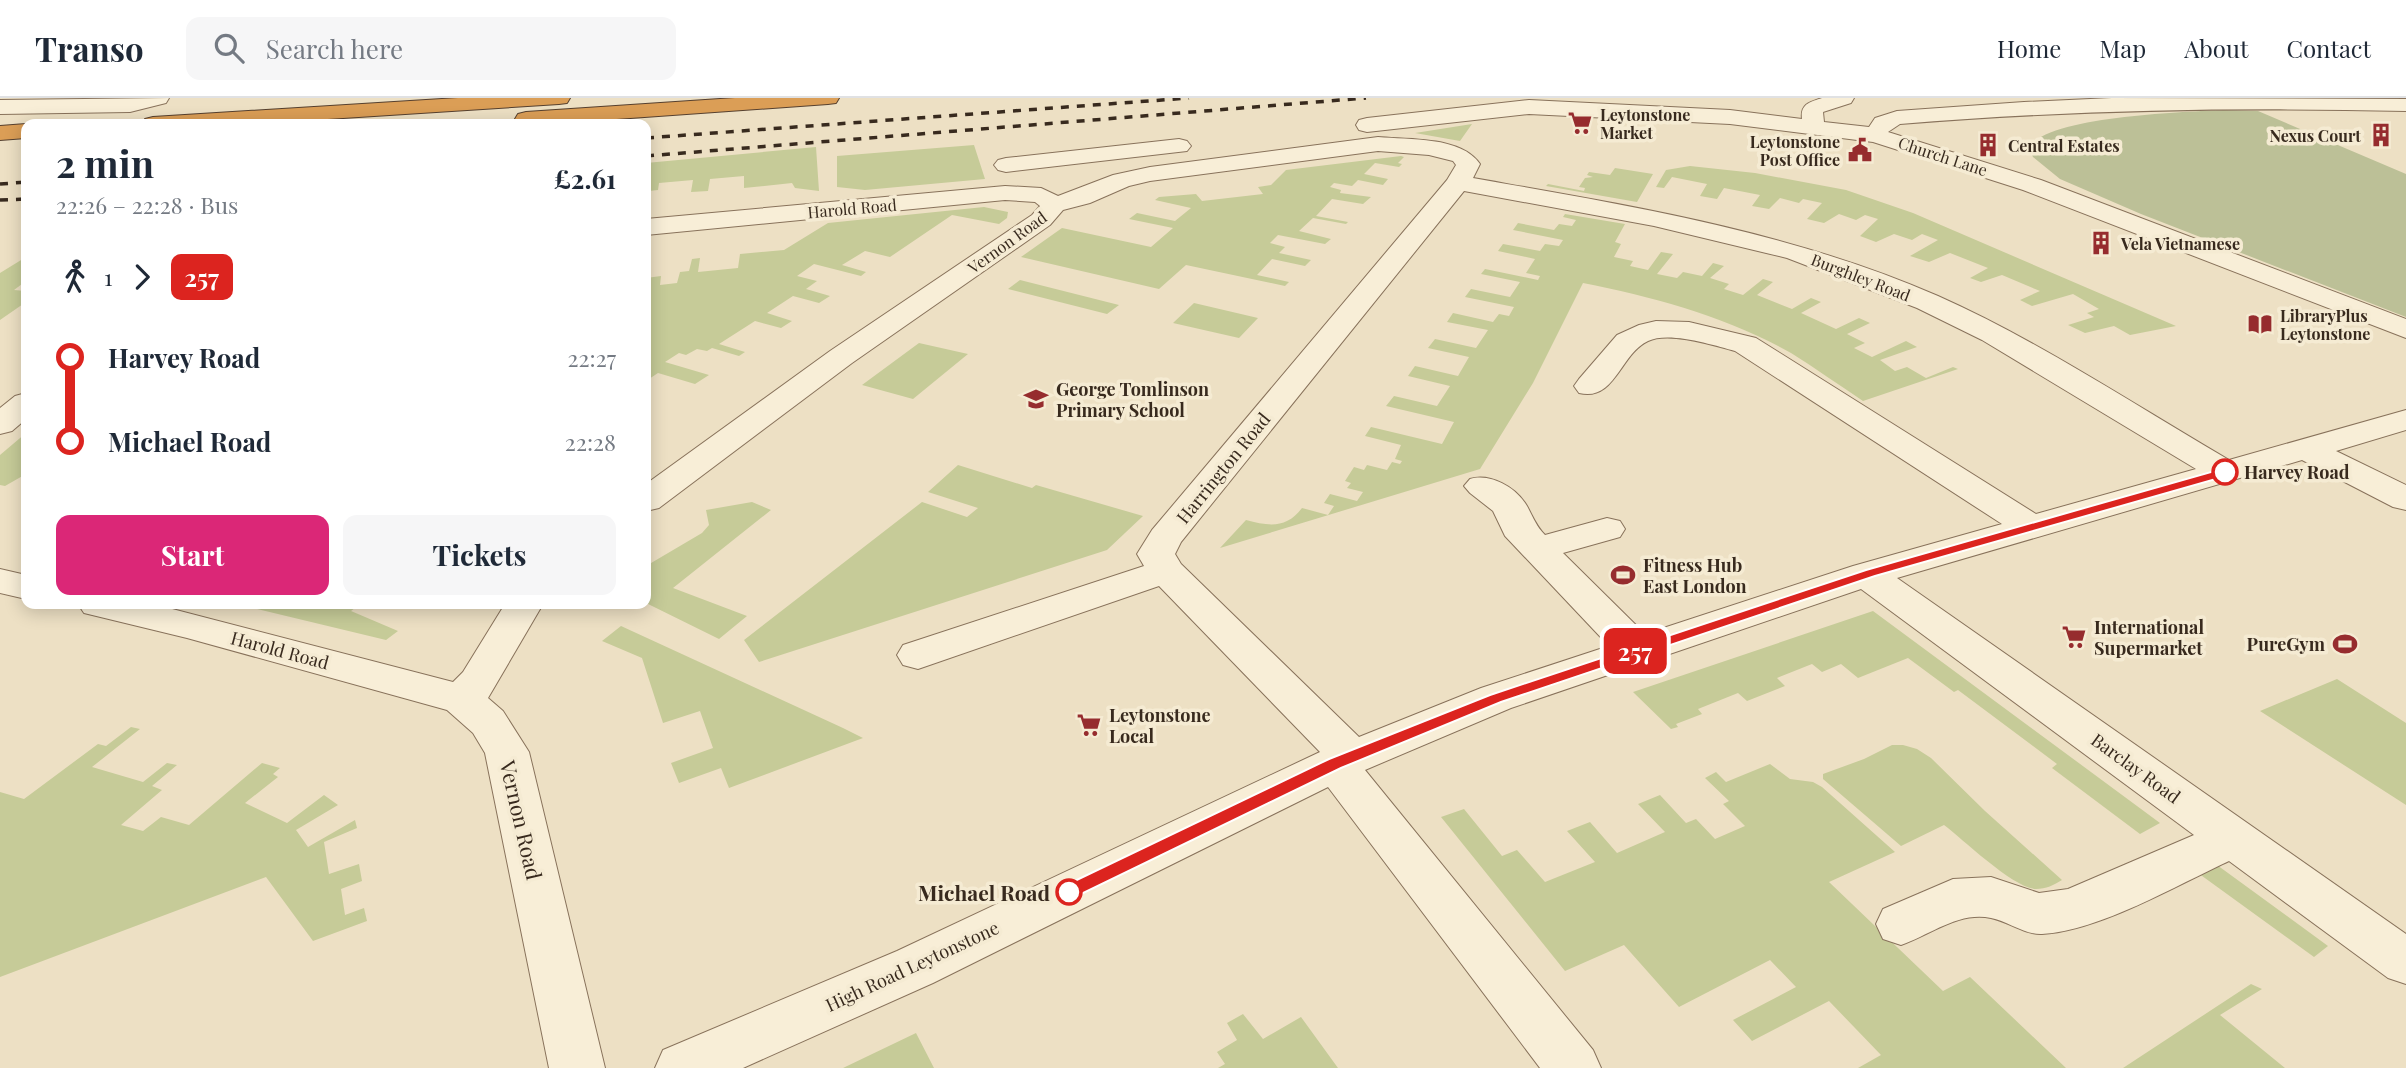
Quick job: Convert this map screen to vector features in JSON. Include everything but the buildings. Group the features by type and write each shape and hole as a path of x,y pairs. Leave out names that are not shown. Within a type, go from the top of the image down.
{"highway":[{"path":"231,119 559,98"},
{"path":"522,119 828,98"},
{"path":"0,133 21,131"},
{"path":"0,152 21,151"}],"street":[{"path":"0,104 8,98"},
{"path":"0,104 131,106 158,98"},
{"path":"1814,127 1814,108 1843,98"},
{"path":"1875,135 1883,123 1907,118 2117,104 2258,100 2406,105"},
{"name":"Church Lane","path":"1291,133 1499,108 1553,108 1730,117 1875,135 2032,185 2406,329"},
{"path":"1006,165 1196,144"},
{"name":"Vernon Road","path":"651,496 841,357 1041,220 1054,205 1081,198 1122,180 1150,174 1378,144 1429,148 1461,156 1463,174"},
{"name":"Burghley Road","path":"1463,174 1725,233 1808,257 1927,302 1993,334 2225,472"},
{"name":"Harrington Road","path":"1166,571 1156,554 1166,538 1463,174"},
{"name":"Harold Road","path":"651,227 1004,193 1041,195 1054,205"},
{"path":"1590,386 1628,341 1639,334 1656,330 1689,331 1745,344 2033,528"},
{"path":"0,424 21,407"},
{"name":"High Road Leytonstone","path":"683,1068 915,967 1343,760 1496,698 1866,574 2406,420"},
{"path":"2306,449 2406,499"},
{"path":"1482,486 1509,506 1518,528 1637,650"},
{"path":"1537,549 1607,529"},
{"path":"918,655 1166,571 1343,760 1390,831 1573,1068"},
{"name":"Barclay Road","path":"1866,574 2406,962"},
{"path":"0,581 21,586"},
{"name":"Harold Road","path":"119,609 462,699"},
{"path":"462,699 478,682 521,609"},
{"name":"Vernon Road","path":"462,699 488,722 507,752 577,1068"},
{"path":"1901,924 1953,899 1991,897 2039,914 2068,909 2095,901 2233,838"}],"green space":[{"path":"2223,110 2258,111 2406,174 2406,317 2141,214 2060,179 2033,157 2029,149 2039,138 2060,129 2087,123"},
{"path":"1472,124 1460,141 1415,133"},
{"path":"974,145 985,179 865,190 837,187 837,156"},
{"path":"816,147 819,191 795,188 792,183 744,188 744,176 710,179 708,191 691,192 693,180 659,183 658,190 651,191 651,163"},
{"path":"1404,157 1398,163 1402,164 1399,167 1375,163 1364,174 1388,179 1383,185 1358,180 1352,186 1334,183 1330,187 1341,190 1340,193 1371,197 1363,204 1332,199 1316,216 1348,222 1346,224 1313,218 1299,231 1331,239 1325,244 1278,235 1270,243 1285,247 1279,253 1311,260 1305,266 1272,259 1257,275 1289,282 1285,286 1186,265 1159,289 1021,257 1062,228 1151,247 1173,228 1129,219 1137,213 1175,221 1191,208 1155,200 1159,197 1196,194 1202,201 1263,194 1258,187 1271,185 1286,170"},
{"path":"1690,166 1755,173 1846,190 1913,213 2176,326 2130,335 2114,326 2085,333 2068,325 2094,317 2087,313 2099,309 2073,294 2032,306 2020,300 2040,291 2002,275 1981,282 1970,278 1988,268 1950,253 1929,262 1910,256 1938,240 1922,234 1912,240 1894,234 1876,242 1860,236 1878,219 1865,215 1856,220 1839,214 1824,223 1807,219 1822,203 1803,199 1799,203 1780,198 1769,209 1752,206 1760,195 1724,188 1717,199 1700,196 1707,184 1672,177 1664,188 1656,187 1666,170"},
{"path":"1615,168 1653,174 1637,202 1546,186 1548,184 1584,191 1585,188 1579,187 1585,178 1593,177 1587,175 1589,172 1610,175"},
{"path":"984,207 1008,212 1007,218 999,224 952,215 890,257 865,251 842,265 866,272 861,276 814,264 797,276 817,281 806,289 830,296 819,303 793,296 767,313 792,321 781,328 755,321 719,344 745,352 739,356 712,348 707,351 697,349 686,355 679,353 665,362 709,375 695,384 658,373 651,378 651,277 661,276 660,285 677,283 680,272 689,271 692,259 700,258 698,272 738,268 740,254 784,250 828,223"},
{"path":"1565,214 1625,224 1615,242 1621,244 1614,257 1633,261 1630,266 1648,270 1661,252 1673,254 1657,274 1677,278 1683,272 1702,276 1713,263 1724,266 1710,278 1729,284 1724,289 1743,295 1763,279 1773,282 1757,295 1792,309 1811,298 1821,302 1801,313 1836,329 1859,318 1870,323 1847,334 1865,343 1854,348 1872,357 1906,341 1917,347 1880,360 1895,371 1907,367 1926,378 1953,367 1958,369 1863,401 1791,353 1741,329 1663,302 1583,283 1533,383 1480,469 1220,548 1246,520 1262,524 1283,523 1302,508 1328,515 1334,506 1324,503 1330,494 1357,501 1363,492 1347,488 1351,483 1345,481 1354,467 1364,470 1367,465 1387,470 1392,462 1400,464 1402,461 1395,459 1401,445 1365,436 1371,427 1442,444 1454,422 1386,406 1394,396 1437,406 1450,386 1408,376 1415,366 1458,376 1469,357 1428,348 1435,339 1476,348 1488,330 1447,322 1453,313 1493,322 1499,314 1509,316 1514,307 1465,297 1471,289 1510,297 1520,282 1481,274 1485,269 1538,280 1540,276 1526,273 1535,259 1498,251 1503,244 1540,251 1545,244 1559,246 1563,240 1513,230 1518,223 1554,230 1559,224 1572,226 1576,220 1563,217"},
{"path":"21,260 21,285 14,290 21,291 21,305 0,320 0,273"},
{"path":"1020,280 1119,305 1107,314 1008,289"},
{"path":"1194,303 1258,318 1239,338 1173,323"},
{"path":"919,343 968,354 913,399 862,385"},
{"path":"21,437 21,477 5,486 0,485 0,455"},
{"path":"958,465 1032,488 1036,485 1143,516 1107,550 759,662 744,640 922,502 967,517 978,508 928,492"},
{"path":"752,502 771,510 673,588 747,616 719,639 651,605 651,563 702,533 709,525 706,510"},
{"path":"257,609 354,609 351,611 398,631 386,640"},
{"path":"1873,611 2160,823 2140,834 2052,768 2057,764 1958,690 1954,692 1908,658 1858,678 1841,664 1822,672 1812,664 1777,678 1785,686 1747,701 1738,693 1698,709 1702,714 1676,724 1678,727 1671,729 1633,692"},
{"path":"621,626 863,738 729,788 721,768 679,783 671,763 713,748 700,711 663,723 642,658 602,641"},
{"path":"2337,679 2406,723 2406,805 2260,711"},
{"path":"131,727 140,729 92,767 143,782 167,763 177,765 152,786 162,790 121,825 143,831 161,817 189,825 262,763 280,768 273,774 278,777 245,803 287,823 324,795 338,805 296,830 308,847 355,820 357,828 324,842 329,874 359,864 362,881 341,889 345,915 364,908 367,921 313,941 266,877 0,977 0,792 24,799 98,744 106,746"},
{"path":"1892,745 1917,749 1931,758 2062,880 2043,888 2026,887 2002,872 1944,825 1901,846 1823,779 1823,774"},
{"path":"1770,764 1790,779 1813,782 1822,787 1895,852 1829,882 1943,991 1970,977 2066,1068 1858,1068 1881,1055 1829,1001 1752,1041 1733,1020 1796,987 1770,960 1679,1007 1624,945 1565,971 1441,817 1464,809 1502,856 1517,850 1545,882 1595,862 1567,831 1590,822 1617,853 1665,832 1638,804 1660,795 1686,823 1696,819 1715,839 1745,826 1723,804 1729,801 1705,778 1716,772 1726,782"},
{"path":"2217,865 2328,946 2314,957 2198,873"},
{"path":"2251,984 2262,989 2220,1015 2285,1068 2123,1068"},
{"path":"1243,1014 1263,1039 1301,1017 1338,1068 1218,1068 1225,1064 1217,1052 1237,1040 1227,1023"},
{"path":"916,1033 934,1068 843,1068"}],"railway":[{"path":"651,138 1189,98"},
{"path":"651,156 1366,98"},
{"path":"0,184 21,182"},
{"path":"0,200 21,199"}],"bus line":[{"name":"257","path":"1069,892 1335,764 1496,698 1870,573 2225,472"}],"place":[{"name":"Leytonstone Market","path":"1580,123"},
{"name":"Nexus Court","path":"2381,135"},
{"name":"Central Estates","path":"1988,145"},
{"name":"Leytonstone Post Office","path":"1860,150"},
{"name":"Vela Vietnamese","path":"2101,243"},
{"name":"LibraryPlus Leytonstone","path":"2260,324"},
{"name":"George Tomlinson Primary School","path":"1036,399"},
{"name":"Harvey Road","path":"2225,472"},
{"name":"Fitness Hub East London","path":"1623,575"},
{"name":"International Supermarket","path":"2074,637"},
{"name":"PureGym","path":"2345,644"},
{"name":"Leytonstone Local","path":"1089,725"},
{"name":"Michael Road","path":"1069,892"}]}
